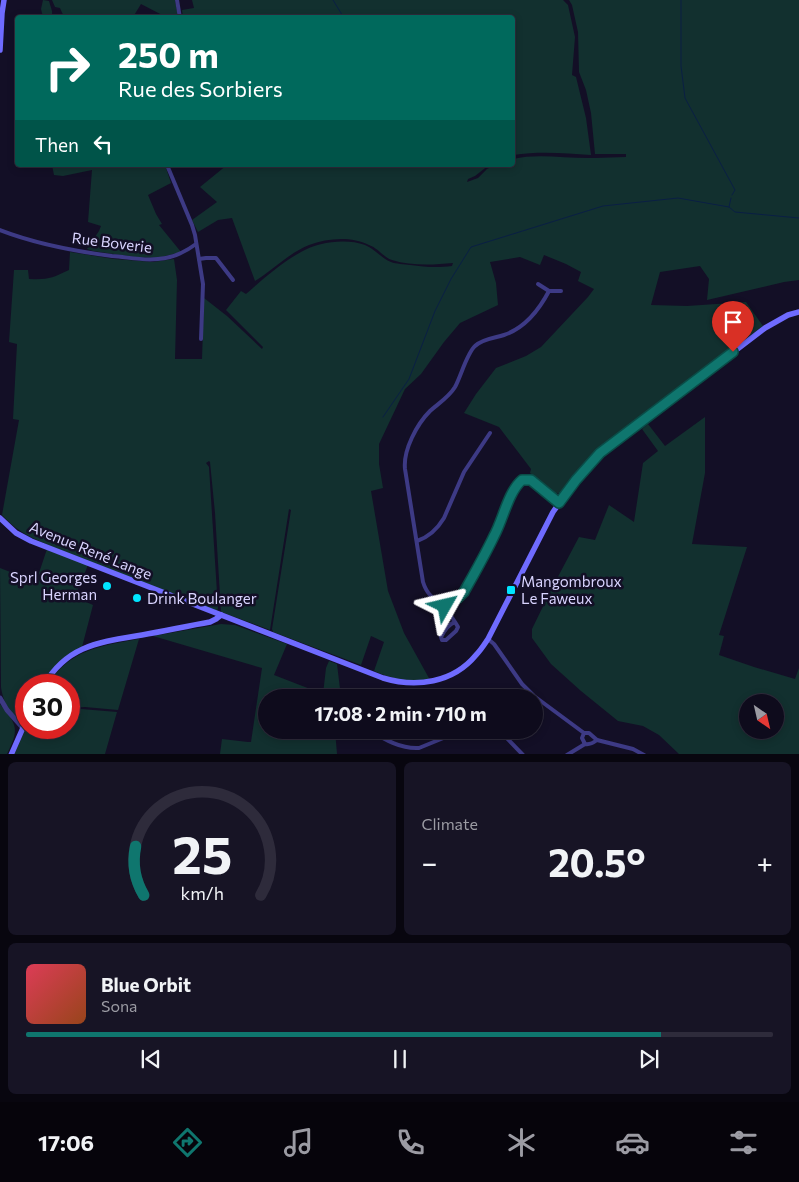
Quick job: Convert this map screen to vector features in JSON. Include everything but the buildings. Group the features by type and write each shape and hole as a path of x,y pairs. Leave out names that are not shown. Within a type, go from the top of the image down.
{"main road":[{"path":"0,50 4,0"},
{"name":"Avenue René Lange","path":"0,518 16,533 32,541 383,678 405,683 431,682 453,674 476,656 488,639 544,528 559,503 593,460 765,328 788,314 799,312"},
{"path":"50,674 73,654 87,646 210,622 221,615"},
{"path":"10,754 18,739"}],"street":[{"path":"177,0 180,15"},
{"path":"168,167 192,225 199,259 203,284 201,339"},
{"name":"Rue Boverie","path":"0,230 47,245 144,259 160,259 174,256 183,253 196,244"},
{"path":"199,259 216,258 233,280"},
{"path":"538,284 550,291 561,290"},
{"path":"550,291 536,312 520,327 506,334 480,342 475,346 456,385 429,412 417,428 407,450 404,463 425,588 433,598 444,602 458,598 464,592 495,535 512,493 522,480 531,480 559,503"},
{"path":"417,541 424,538 440,524 464,472 490,433"},
{"path":"444,602 445,606 456,622 458,627 446,640 442,640 440,637 444,631 452,623 456,622"},
{"path":"488,639 494,644 522,684 534,696 584,733 588,733 596,740 633,749 644,754"},
{"path":"0,698 15,719"},
{"path":"584,733 582,738 585,744"},
{"path":"384,739 412,748 419,748 440,739"},
{"path":"508,739 523,754"},
{"path":"567,754 596,740"}],"green space":[{"path":"43,0 49,1 52,15 42,15 41,9"},
{"path":"52,0 175,0 178,15 162,15 141,4 134,15 63,15 60,8 55,7"},
{"path":"192,0 563,0 568,5 575,37 572,75 576,77 586,118 591,155 562,153 515,155 515,15 183,15 182,10 194,8"},
{"path":"569,0 799,0 799,280 707,300 709,279 700,266 660,272 651,305 687,306 746,302 763,326 591,456 560,493 554,494 530,473 531,469 499,427 464,413 496,368 526,356 541,347 594,289 578,281 581,272 544,255 540,265 520,257 490,262 496,283 498,305 460,323 421,374 405,389 379,444 379,464 383,488 371,491 388,591 404,633 430,680 401,680 374,671 384,642 371,636 361,665 273,632 291,510 289,509 270,630 221,612 215,513 209,461 206,463 209,467 217,611 48,545 13,526 2,515 19,420 13,419 17,344 9,342 14,270 28,270 29,279 54,277 69,270 70,252 114,259 153,262 174,259 177,280 175,359 202,359 204,298 227,316 262,349 263,347 226,310 241,291 246,294 279,266 294,256 316,246 332,242 357,243 369,247 393,263 426,267 452,266 453,263 422,264 399,262 389,259 372,246 362,242 347,239 332,240 302,248 255,281 232,218 218,220 198,232 192,220 217,202 200,187 225,167 486,167 468,179 467,182 478,178 491,167 515,167 515,159 523,157 626,157 626,154 595,154 591,113 586,90 579,72 578,32 572,5"},
{"path":"52,167 166,167 171,183 148,195 162,224 159,225 181,252 158,258 135,257 87,249 101,226 88,222 92,170 63,176 54,175"},
{"path":"705,417 705,473 692,544 747,547 719,635 724,636 719,655 795,679 799,668 799,754 679,754 659,735 643,726 618,721 551,664 532,638 532,629 579,537 595,540 609,505 634,522 643,463 658,451 642,429 648,424 665,446"},
{"path":"47,549 88,565 75,597 93,605 82,647 54,674 15,674 15,717 3,697 1,687 0,568 36,582"},
{"path":"221,624 235,625 287,644 274,675 310,689 259,689 262,668 153,636"},
{"path":"139,639 118,710 80,707 80,674 55,674 76,656 112,644"},
{"path":"329,661 337,664 340,689 324,689 326,668"},
{"path":"258,695 258,739 336,739 337,754 220,754 222,739 251,742"},
{"path":"0,704 13,723 15,733 7,754 0,754"},
{"path":"80,709 117,712 105,754 14,754 21,739 80,739"}],"waterway":[{"path":"333,0 342,15"},
{"path":"681,0 681,66 685,98 735,190 732,195"},
{"path":"383,417 409,379 435,311 451,279 471,247 603,206 678,198 729,207 735,212 799,218"},
{"path":"729,207 731,198"}],"place":[{"name":"Sprl Georges Herman","path":"107,586"},
{"name":"Mangombroux Le Faweux","path":"511,590"},
{"name":"Drink Boulanger","path":"137,598"}],"route":[{"path":"445,606 444,602 458,598 464,592 495,535 512,493 522,480 531,480 559,503 600,453 733,352"}]}
